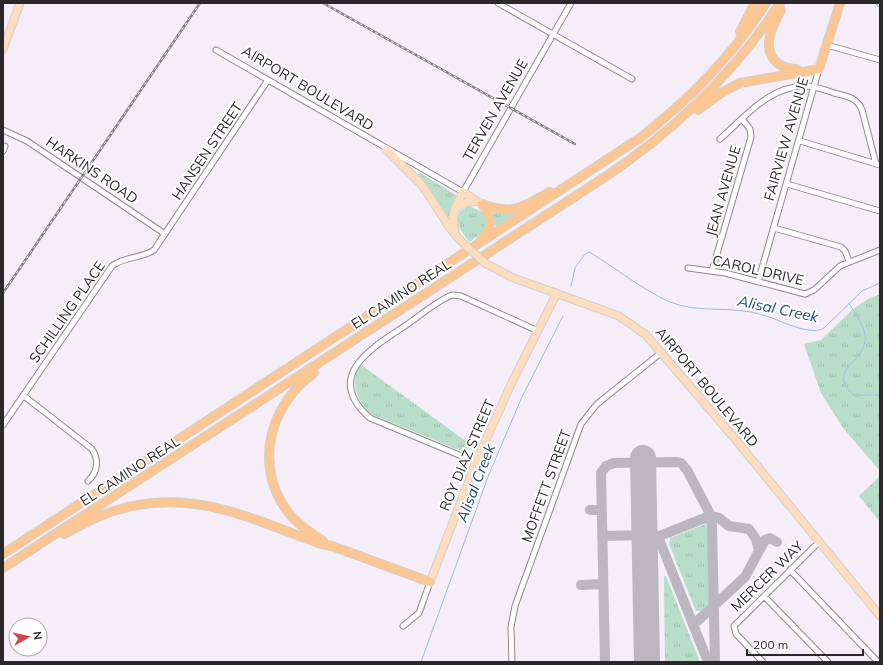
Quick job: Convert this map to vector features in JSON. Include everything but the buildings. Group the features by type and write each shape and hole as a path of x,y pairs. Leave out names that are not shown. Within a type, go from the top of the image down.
{"highway":[{"path":"697,88 739,33 756,3"},
{"name":"EL CAMINO REAL","path":"3,554 598,166 660,122 697,88 734,47 766,3"},
{"name":"EL CAMINO REAL","path":"3,568 628,162 668,131 706,96 727,74 755,39 780,3"},
{"path":"784,3 774,23 769,39 769,48 775,60 783,66 795,69 815,64 824,56"},
{"name":"FAIRVIEW AVENUE","path":"819,68 840,3"},
{"path":"668,131 721,92 736,84 819,68"},
{"path":"480,202 500,210 518,208 598,166"},
{"path":"443,267 490,229 491,219 480,202"},
{"path":"332,546 300,525 284,506 273,478 270,450 275,422 286,399 300,384 328,362 338,351"},
{"path":"26,553 106,513 139,504 184,501 214,506 332,546 430,582"}],"main road":[{"path":"3,49 20,3"},
{"name":"AIRPORT BOULEVARD","path":"387,150 422,185 450,228 475,254 496,270 610,312 629,321 646,335 662,352 880,616"},
{"path":"463,192 480,202"},
{"name":"TERVEN AVENUE","path":"454,208 463,192"},
{"path":"458,236 453,223 454,208 464,203 480,202"},
{"name":"ROY DIAZ STREET","path":"430,582 476,462 513,380 557,293"}],"street":[{"path":"498,3 632,79"},
{"name":"TERVEN AVENUE","path":"463,192 571,3"},
{"path":"827,45 880,60"},
{"name":"AIRPORT BOULEVARD","path":"216,50 387,150 463,192"},
{"name":"FAIRVIEW AVENUE","path":"758,282 800,141 819,68"},
{"name":"HANSEN STREET","path":"165,234 268,80"},
{"path":"720,139 776,92 801,86 815,87 853,98 858,102 862,110 878,164"},
{"name":"JEAN AVENUE","path":"712,271 751,137 750,129 742,119"},
{"name":"HARKINS ROAD","path":"3,130 27,141 165,234"},
{"path":"800,141 878,164"},
{"path":"787,184 880,211"},
{"path":"774,228 841,247 845,251 849,262"},
{"name":"SCHILLING PLACE","path":"3,425 112,266 126,259 148,254 154,250 165,234"},
{"name":"CAROL DRIVE","path":"688,268 712,271 758,282 798,294 807,294 814,290 836,269 849,262 880,250"},
{"path":"476,462 370,418 360,408 352,392 352,381 356,365 370,349 452,296 461,296 538,331"},
{"name":"MOFFETT STREET","path":"512,662 511,627 515,606 581,424 597,404 662,352"},
{"path":"24,396 92,449 96,457 97,466 94,474 88,481"},
{"name":"MERCER WAY","path":"763,662 736,634 734,629 735,624 819,542"},
{"path":"790,570 878,662"},
{"name":"ROY DIAZ STREET","path":"403,626 419,613 430,582"},
{"path":"764,596 828,662"}],"green space":[{"path":"420,173 456,195 449,216 446,217 418,175"},
{"path":"469,206 485,213 487,228 470,242 458,224 458,215 460,211"},
{"path":"528,208 497,228 494,223 494,212 505,213"},
{"path":"880,294 880,471 843,428 821,393 804,344 821,340 853,309 868,299"},
{"path":"360,364 474,447 461,451 371,414 358,397 356,391 355,378"},
{"path":"880,476 880,522 859,496"},
{"path":"706,524 708,528 709,604 700,611 696,611 669,544 670,538"},
{"path":"666,576 700,662 665,662 664,577"}],"waterway":[{"name":"Alisal Creek","path":"875,3 880,8"},
{"name":"Alisal Creek","path":"571,286 575,268 585,254 589,252 659,297 681,306 752,312 803,329 818,330 824,328 862,291 880,283"},
{"path":"849,303 865,333 864,347 852,363"},
{"name":"Alisal Creek","path":"421,662 489,474 522,397 563,316"},
{"path":"851,364 845,372 844,381 850,392 855,395"},
{"path":"857,395 872,395"},
{"path":"874,395 880,395"}],"taxiway":[{"path":"605,662 601,473 606,466 614,463 677,462 681,463 687,470 709,512 712,525 715,662"},
{"path":"590,510 601,510"},
{"path":"657,537 710,516 719,518 729,526 749,529 756,539 759,551"},
{"path":"602,536 651,535 657,537 708,662"},
{"path":"693,625 745,577 765,540 770,538 777,542"},
{"path":"581,585 603,584"}],"runway":[{"path":"643,458 647,662"}],"railway":[{"path":"3,293 200,3"},
{"path":"323,3 575,144"}]}
